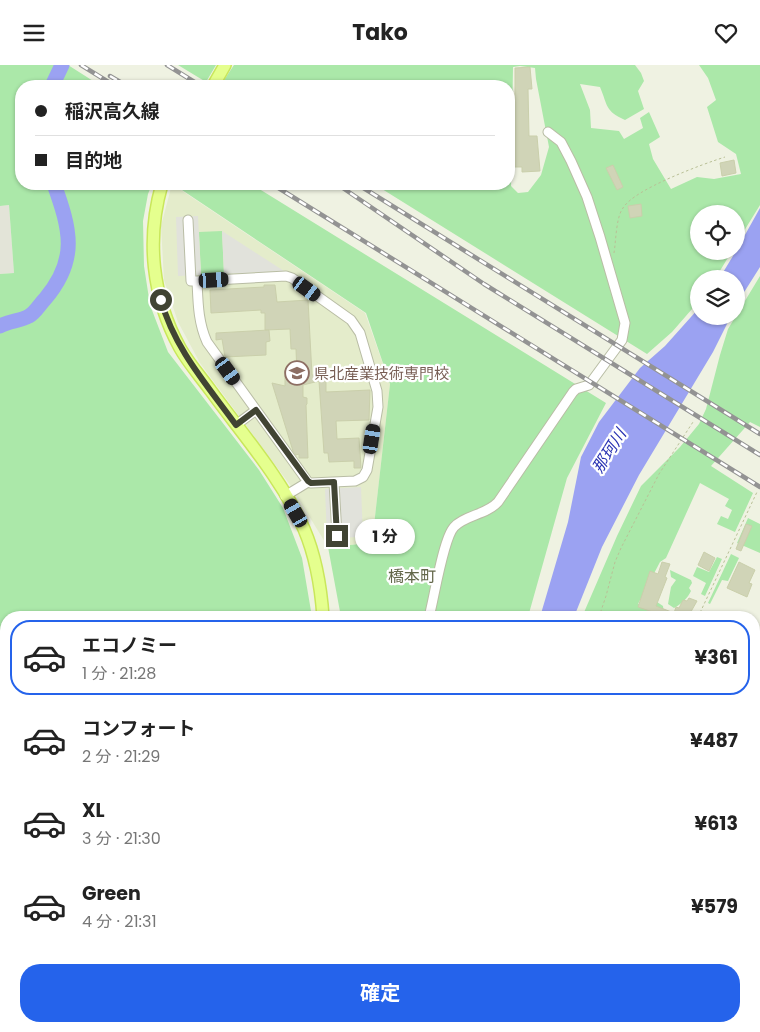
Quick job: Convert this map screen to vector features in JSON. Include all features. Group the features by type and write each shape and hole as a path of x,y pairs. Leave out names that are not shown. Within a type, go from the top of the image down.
{"main road":[{"path":"216,80 225,65"},
{"path":"160,190 156,203 152,247 158,289 164,312 181,350 269,469 304,530 314,558 322,611"}],"street":[{"path":"430,611 446,543 453,528 492,509 498,503 572,392 589,385 622,340 624,334 625,323 587,197 572,161 561,142 548,132"},
{"path":"188,220 191,281 286,276 292,278 351,320 356,327 360,333 376,385 378,407 367,470 363,477 354,481 311,483 308,481 207,342 199,320 197,281"},
{"path":"236,425 256,410"},
{"path":"285,496 308,481"},
{"path":"334,482 337,536"}],"path":[{"path":"614,258 620,213 623,206 653,186 684,171 725,157"},
{"path":"600,611 621,548 659,474 693,422"},
{"path":"701,611 757,492"}],"shaded area":[{"name":"県北産業技術専門校","path":"170,190 181,190 365,313 390,384 372,543 328,547 290,485 200,363 178,322 164,280 161,226"},
{"path":"9,205 14,273 0,274 0,206"},
{"path":"198,216 201,275 178,276 176,217"},
{"path":"222,231 284,271 224,274"},
{"path":"361,487 363,537 327,538 325,489"}],"green space":[{"path":"0,65 68,65 92,80 15,80 15,190 150,190 143,221 144,266 150,305 168,352 259,470 283,508 302,558 311,611 0,611 0,274 14,273 9,205 0,206"},
{"path":"178,65 216,65 207,80 203,80"},
{"path":"234,65 635,65 644,81 638,91 644,109 625,120 610,111 600,87 580,84 590,110 591,128 619,131 624,139 643,128 640,118 649,112 660,137 649,144 653,159 671,189 697,177 714,179 741,174 736,154 718,142 707,107 716,100 708,78 699,65 760,65 760,205 745,229 745,205 690,205 690,260 727,260 720,270 690,270 690,311 672,332 647,354 384,190 515,190 518,193 528,192 541,175 549,147 535,68 513,67 513,80 224,80"},
{"path":"182,190 261,190 606,403 567,478 530,611 340,611 328,547 372,543 390,384 366,313"},
{"path":"222,231 224,274 201,275 199,232"},
{"path":"760,276 760,427 750,422 711,466 753,493 735,532 717,524 721,516 728,519 732,510 725,506 729,499 700,483 666,558 660,562 638,604 657,602 663,606 664,611 585,611 641,486 680,447 699,424 706,409 720,355 730,325 745,325 745,301"},
{"path":"748,518 760,524 760,553 737,543"},
{"path":"731,554 739,558 728,581 722,580 710,604 708,603"},
{"path":"717,557 722,559 705,596 701,594 706,583 693,576 697,567 709,572"},
{"path":"670,570 691,580 692,583 688,596 674,608 668,604 671,587 676,580 671,577"}],"water":[{"path":"760,208 760,267 745,291 745,270 724,270 731,260 745,260 745,235"},
{"name":"那珂川","path":"690,318 690,325 726,325 713,352 639,475 602,547 576,611 542,611 568,522 581,457 599,422 640,368 665,346"}],"building":[{"path":"530,67 532,89 528,89 529,136 537,136 540,171 522,172 522,167 515,167 515,68"},
{"path":"734,160 736,173 722,176 720,163"},
{"path":"613,165 623,187 617,190 606,168"},
{"path":"641,204 642,216 630,218 628,206"},
{"path":"264,285 275,285 277,302 308,300 312,375 319,375 319,369 325,369 325,375 336,374 336,378 326,380 326,392 370,390 369,420 336,421 337,439 359,438 361,468 354,468 354,461 329,462 328,453 324,453 319,381 303,385 303,397 307,398 308,458 299,458 299,454 296,455 293,451 272,383 285,386 285,376 297,375 296,349 291,349 290,329 265,330 265,313 261,313 261,310 211,313 210,290 264,287"},
{"path":"269,330 270,341 266,342 266,355 225,357 222,339 216,340 216,333"},
{"path":"746,524 752,526 741,551 736,549"},
{"path":"704,552 715,558 709,571 698,565"},
{"path":"662,562 670,564 665,577 667,578 656,606 669,611 650,611 638,607 650,571 658,574"},
{"path":"739,562 755,570 749,583 752,584 747,597 727,588"},
{"path":"689,598 697,601 691,611 675,611 676,607 679,608 683,600 687,601"}],"waterway":[{"path":"55,80 62,65"},
{"path":"0,326 31,315 56,284 63,270 67,257 67,230 56,190"}],"railway":[{"path":"81,65 105,80"},
{"path":"167,65 191,80"},
{"path":"110,76 117,80"},
{"path":"282,190 760,487"},
{"path":"346,190 484,284 760,455"},
{"path":"367,190 760,434"}],"place":[{"name":"県北産業技術専門校","path":"297,373"}],"district":[{"name":"橋本町","path":"412,576"}],"route":[{"path":"161,300 164,312 181,350 236,425 256,410 308,481 311,483 334,482 337,536"}]}
